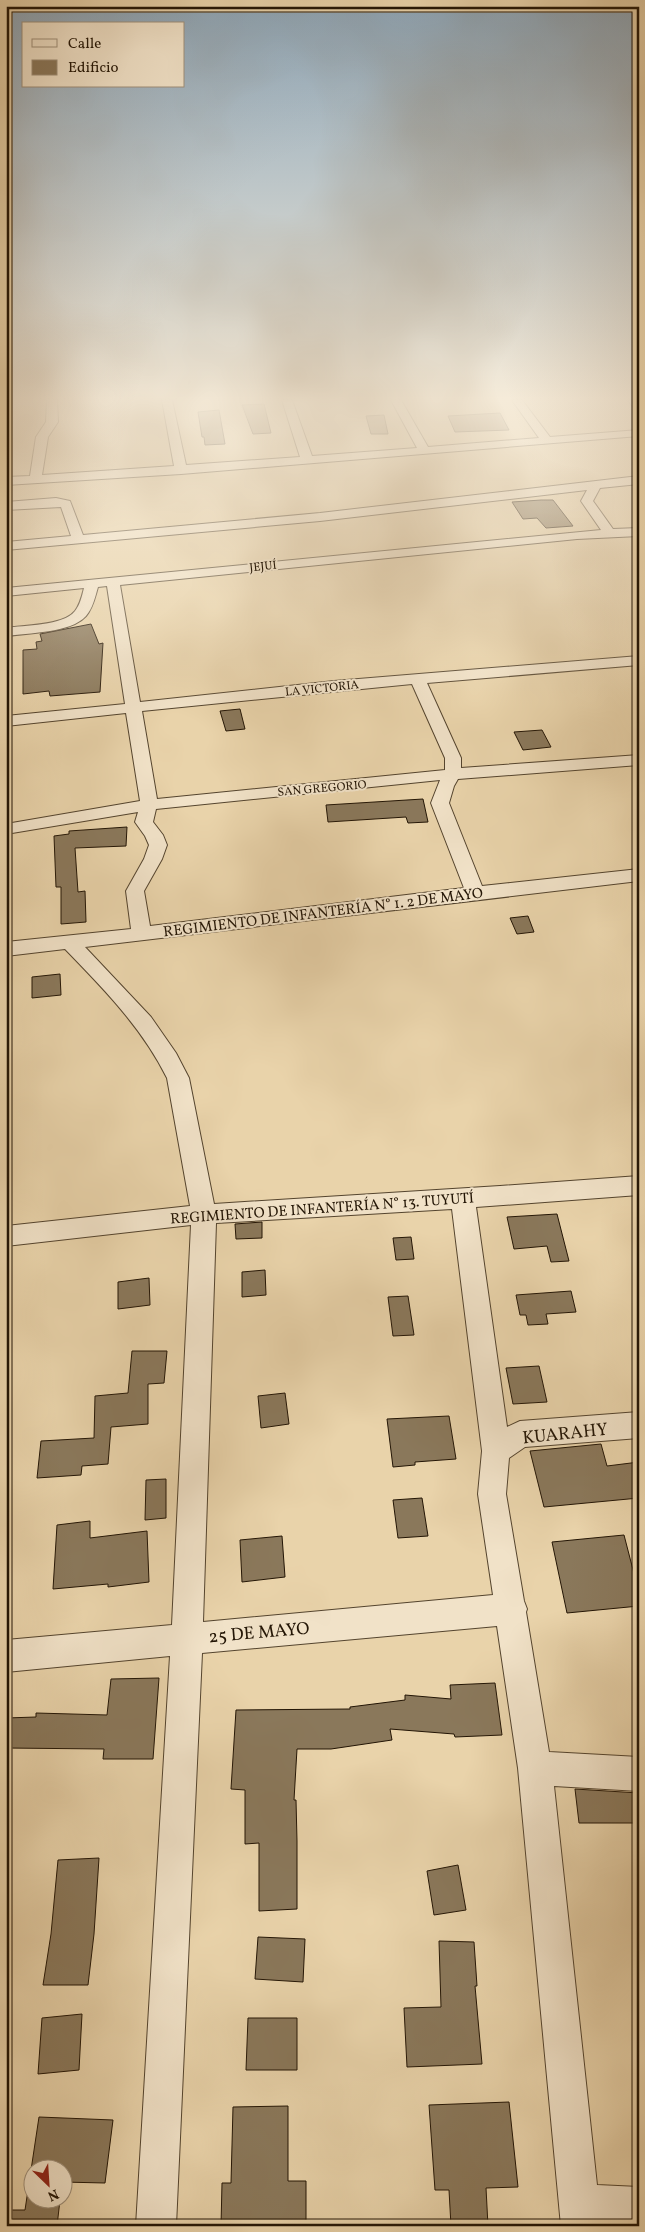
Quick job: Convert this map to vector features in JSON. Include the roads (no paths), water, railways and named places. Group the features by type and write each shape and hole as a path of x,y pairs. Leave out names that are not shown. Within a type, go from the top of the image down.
{"street":[{"path":"6,506 40,504"},
{"path":"62,504 78,539"},
{"path":"6,546 440,504"},
{"path":"588,504 610,534"},
{"name":"JEJUÍ","path":"6,592 327,559 639,532"},
{"path":"113,581 149,805 144,822 154,835 158,845 153,859 135,891 142,934"},
{"path":"6,632 61,624 75,620 82,613 92,583"},
{"name":"LA VICTORIA","path":"6,721 418,678 639,660"},
{"path":"418,678 453,758 453,774 445,786 440,803 475,893"},
{"name":"SAN GREGORIO","path":"6,829 149,805 453,774 639,760"},
{"name":"REGIMIENTO DE INFANTERÍA N° 1. 2 DE MAYO","path":"6,949 639,875"},
{"path":"69,942 113,987 170,1060 178,1078 204,1214 187,1638 156,2226"},
{"name":"REGIMIENTO DE INFANTERÍA N° 13. TUYUTÍ","path":"6,1236 204,1214 639,1185"},
{"path":"463,1198 496,1451 492,1494 512,1609 535,1768 580,2215 639,2207"},
{"name":"KUARAHY","path":"496,1451 520,1434 639,1425"},
{"name":"25 DE MAYO","path":"6,1656 512,1609"},
{"path":"535,1768 639,1774"}]}
